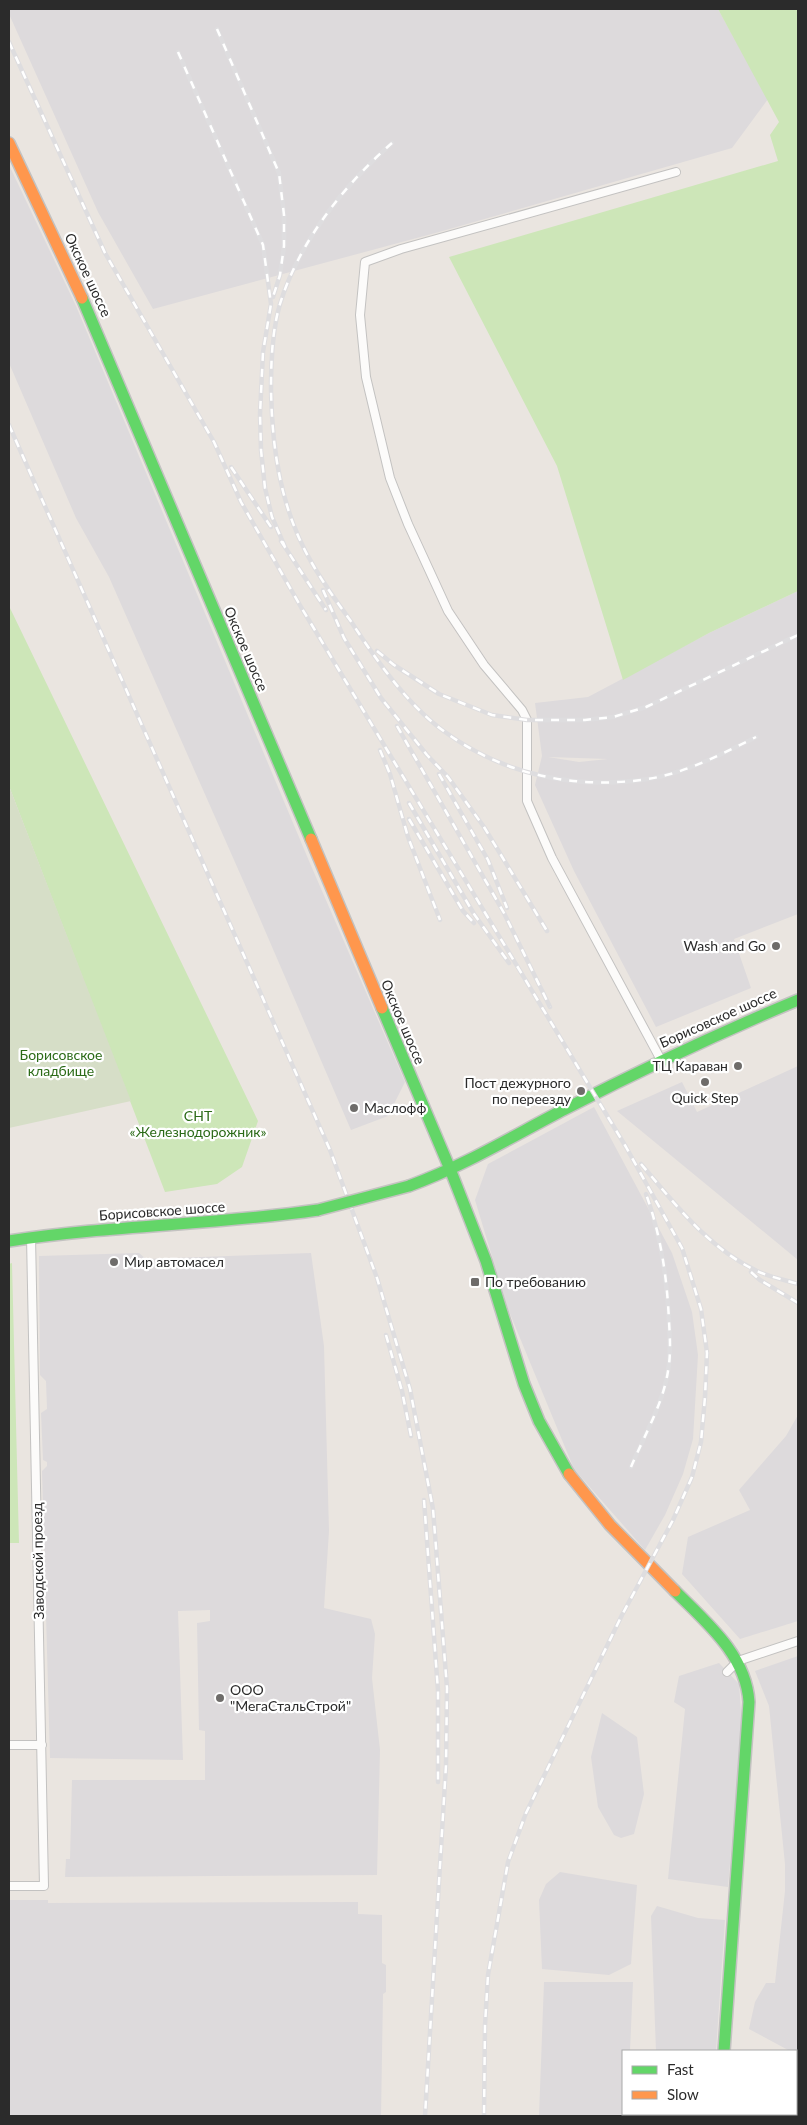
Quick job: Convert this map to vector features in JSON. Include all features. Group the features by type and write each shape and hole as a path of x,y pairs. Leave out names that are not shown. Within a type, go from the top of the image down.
{"main road":[{"name":"Окское шоссе","path":"9,143 92,319 450,1169 486,1261 524,1384 538,1421 570,1476 610,1525 714,1630 738,1661 748,1687 749,1702 724,2050"},
{"name":"Борисовское шоссе","path":"9,1240 263,1219 318,1210 409,1186 450,1169 661,1060 748,1020 798,1000"}],"street":[{"path":"661,1060 552,858 527,801 527,720 522,710 484,665 448,611 408,524 390,478 366,377 360,315 365,262 400,249 676,172"},
{"name":"Заводской проезд","path":"9,1886 44,1886 31,1237"},
{"path":"727,1672 738,1661 798,1641"},
{"path":"9,1745 42,1745"}],"shaded area":[{"path":"9,9 718,9 768,99 732,148 439,232 153,309 98,212 9,14"},
{"path":"9,165 76,306 309,861 405,1082 388,1116 351,1130 109,577 76,518 9,363"},
{"path":"798,591 798,914 734,939 751,988 656,1027 574,871 535,785 542,756 535,703 588,697 709,633","holes":["548,757 608,759 579,762"]},
{"path":"798,1066 798,1260 617,1111 682,1082 697,1112"},
{"path":"594,1107 672,1253 692,1312 698,1355 693,1439 683,1474 665,1515 645,1550 574,1469 508,1309 475,1200 488,1164"},
{"path":"139,1253 146,1259 311,1253 324,1346 329,1531 324,1608 371,1619 375,1634 372,1678 380,1750 377,1875 65,1877 66,1859 70,1859 72,1780 205,1780 205,1731 199,1730 197,1623 210,1621 210,1610 178,1611 183,1760 50,1758 42,1471 47,1466 47,1462 43,1460 41,1413 47,1409 46,1381 40,1375 39,1256"},
{"path":"798,1415 798,1621 740,1639 682,1574 688,1537 750,1510 739,1490 786,1436"},
{"path":"798,1656 798,2055 797,2050 788,2050 749,2029 755,2002 766,1983 775,1983 785,1891 785,1864 769,1706 755,1671"},
{"path":"719,1663 739,1684 742,1723 728,1887 668,1879 685,1709 674,1702 679,1676"},
{"path":"602,1713 637,1737 644,1794 634,1834 621,1838 614,1835 598,1807 591,1757"},
{"path":"560,1872 637,1885 631,1964 609,1975 542,1969 539,1900 546,1884"},
{"path":"9,1900 48,1900 48,1903 358,1902 358,1914 382,1915 382,1963 386,1965 386,1992 383,1994 381,2116 9,2116"},
{"path":"657,1906 698,1918 725,1920 716,2050 656,2050 651,1916"},
{"path":"544,1982 633,1982 630,2050 622,2050 622,2115 628,2116 539,2116"},
{"path":"659,2115 712,2115 712,2116"}],"green space":[{"path":"718,9 798,9 798,591 709,633 623,680 557,466 449,257 778,161 770,135 779,122"},
{"name":"СНТ «Железнодорожник»","path":"9,606 258,1121 242,1167 217,1184 165,1192 9,786"},
{"name":"Борисовское кладбище","path":"9,786 131,1101 9,1128"},
{"path":"12,1263 19,1543 9,1543 9,1264"},
{"path":"798,2077 798,2116 760,2116 797,2115"}],"railway":[{"path":"217,29 279,173 284,215 284,246 280,275 273,297"},
{"path":"9,42 105,253 214,442 241,502 301,607 626,1147 682,1248 701,1309 707,1353 705,1397 701,1442 692,1477 673,1520 622,1615 526,1813 508,1862 488,1975 485,2025 484,2116"},
{"path":"178,52 263,245 271,304 263,352 260,414 261,450 265,488 272,517 285,547"},
{"path":"392,143 374,159 340,196 311,237 288,281 275,325 271,389 276,458 280,480 293,523 317,572 381,665 405,695 431,721 468,747 516,769 542,776 594,782 648,779 690,768 756,737"},
{"path":"9,425 330,1150 377,1278 410,1389 433,1509 447,1688 446,1765 425,2116"},
{"path":"231,467 271,527"},
{"path":"281,541 326,610"},
{"path":"323,590 344,638 381,698 427,755 448,777 484,827 547,931"},
{"path":"377,651 394,665 439,694 492,715 527,720 585,720 613,717 646,707 798,635"},
{"path":"397,726 504,913 550,1007"},
{"path":"380,750 390,774 408,837 440,920"},
{"path":"439,774 488,860 507,908"},
{"path":"409,803 474,914 509,963"},
{"path":"409,819 463,911 474,923"},
{"path":"641,1164 694,1224 723,1250 757,1271 798,1284"},
{"path":"631,1467 662,1396 670,1359 665,1273 656,1225 646,1194"},
{"path":"751,1272 760,1280 798,1303"},
{"path":"386,1335 402,1391 411,1436"},
{"path":"424,1500 438,1691 438,1782"}],"traffic: fast":[{"path":"82,298 311,839"},
{"path":"409,1186 469,1160 651,1066 798,1000"},
{"path":"382,1008 450,1169 486,1261 524,1384 539,1421 569,1474"},
{"path":"318,1210 409,1186"},
{"path":"9,1241 318,1210"},
{"path":"675,1591 712,1628 733,1655 741,1669 749,1702 724,2050"}],"traffic: slow":[{"path":"9,143 82,298"},
{"path":"311,839 382,1008"},
{"path":"569,1474 610,1525 675,1591"}],"place":[{"name":"Wash and Go","path":"776,946"},
{"name":"ТЦ Караван","path":"738,1066"},
{"name":"Quick Step","path":"705,1082"},
{"name":"Пост дежурного по переезду","path":"581,1091"},
{"name":"Маслофф","path":"354,1108"},
{"name":"Мир автомасел","path":"114,1262"},
{"name":"По требованию","path":"475,1282"},
{"name":"ООО \"МегаСтальСтрой\"","path":"220,1698"}]}
